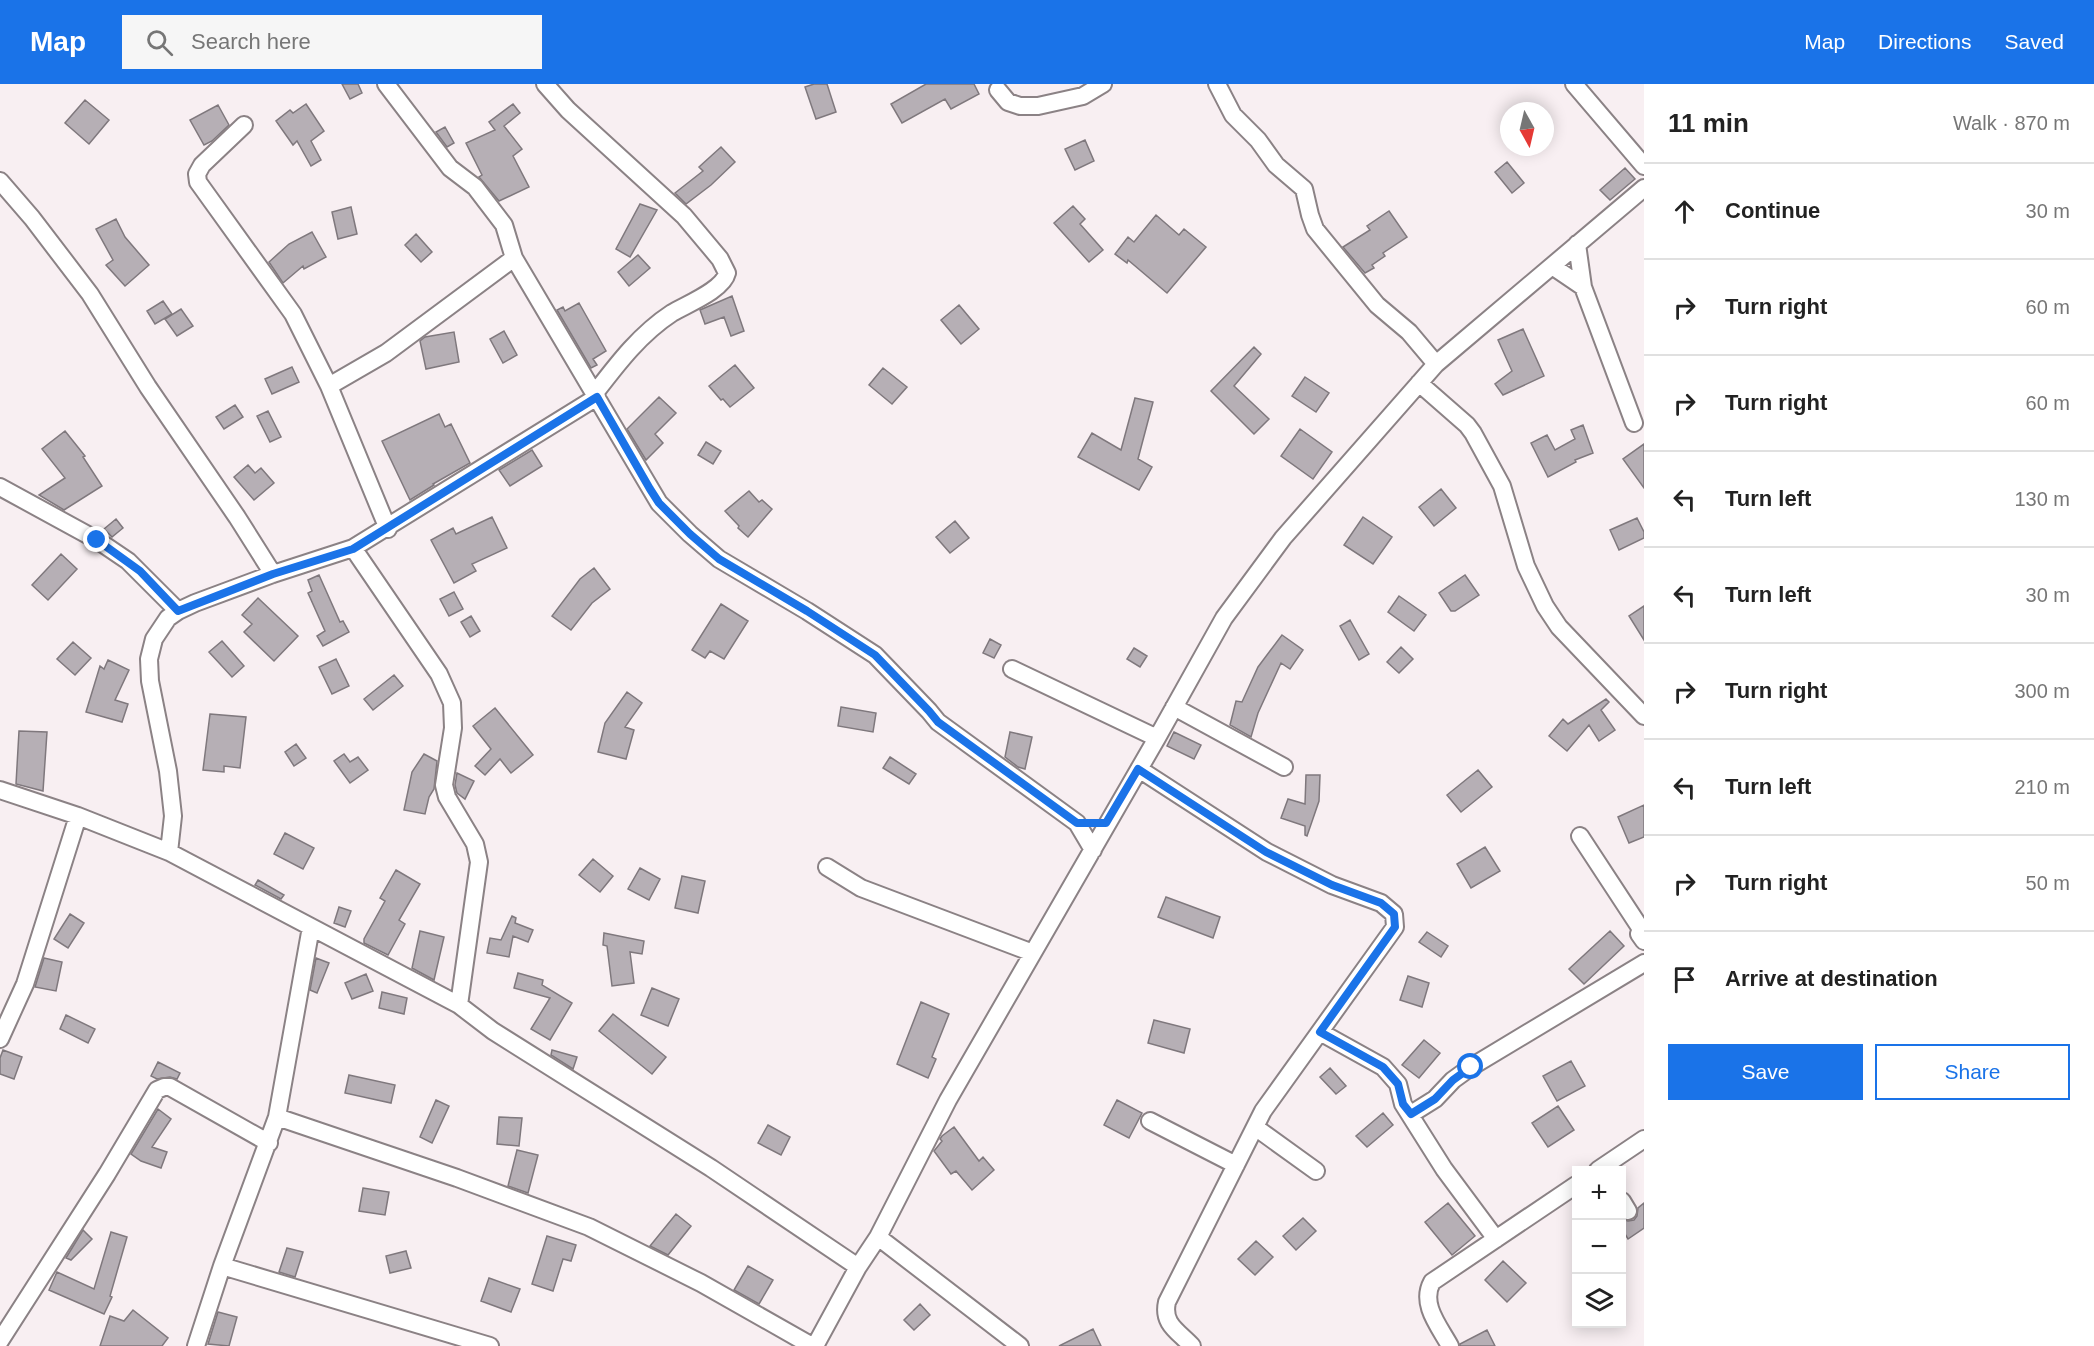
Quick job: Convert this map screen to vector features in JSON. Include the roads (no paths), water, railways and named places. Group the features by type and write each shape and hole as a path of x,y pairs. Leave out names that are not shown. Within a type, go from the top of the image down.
{"street":[{"path":"386,84 450,168 475,187 504,225 514,258 659,503 702,545 726,563 875,655 938,722 1077,823 1093,850"},
{"path":"169,852 173,816 150,681 149,659 154,639 168,618 178,611 273,574 353,549 388,528 596,395 624,354 646,333 672,314 722,284 727,273 720,259 684,216 568,110 545,84"},
{"path":"998,90 1008,102 1020,106 1038,106 1083,96 1103,84"},
{"path":"1217,84 1233,115 1258,140 1276,165 1305,189 1315,229 1377,305 1409,332 1436,364"},
{"path":"1574,84 1644,166"},
{"path":"244,125 202,165 197,174 198,182 293,314 329,386 388,528"},
{"path":"0,181 32,218 90,294 148,387 273,574"},
{"path":"277,1117 457,1178 589,1227 701,1283 814,1346 858,1267 878,1237 948,1100 1224,618 1283,538 1436,364 1644,188"},
{"path":"1577,244 1583,287 1634,423"},
{"path":"329,386 386,353 514,258"},
{"path":"1552,266 1583,287"},
{"path":"1419,383 1473,433 1502,486 1526,566 1545,606 1559,627 1644,716"},
{"path":"0,487 97,540 128,561 178,611"},
{"path":"353,549 439,674 452,703 453,728 444,785 447,797 475,844 479,862 459,1005"},
{"path":"1012,669 1157,738"},
{"path":"1174,707 1284,767"},
{"path":"1138,769 1266,852 1332,885 1381,903 1394,914 1395,927 1263,1111 1167,1302 1166,1320 1192,1346"},
{"path":"0,790 78,816 169,852 459,1005 493,1031 711,1168 858,1267"},
{"path":"0,1039 25,984 78,816"},
{"path":"1077,823 1106,823"},
{"path":"1581,836 1643,932"},
{"path":"827,867 861,888 1033,953"},
{"path":"201,1344 222,1266 277,1117 311,927"},
{"path":"1411,1114 1435,1099 1453,1080 1471,1067 1644,963"},
{"path":"1320,1032 1383,1067 1398,1084 1403,1104 1444,1169 1496,1239"},
{"path":"0,1341 107,1174 157,1090 170,1087 269,1143"},
{"path":"1150,1121 1236,1165"},
{"path":"1255,1127 1316,1171"},
{"path":"1605,1166 1644,1139"},
{"path":"1450,1346 1427,1304 1429,1287 1432,1282 1572,1188"},
{"path":"878,1237 1020,1346"},
{"path":"222,1266 490,1346"}]}
